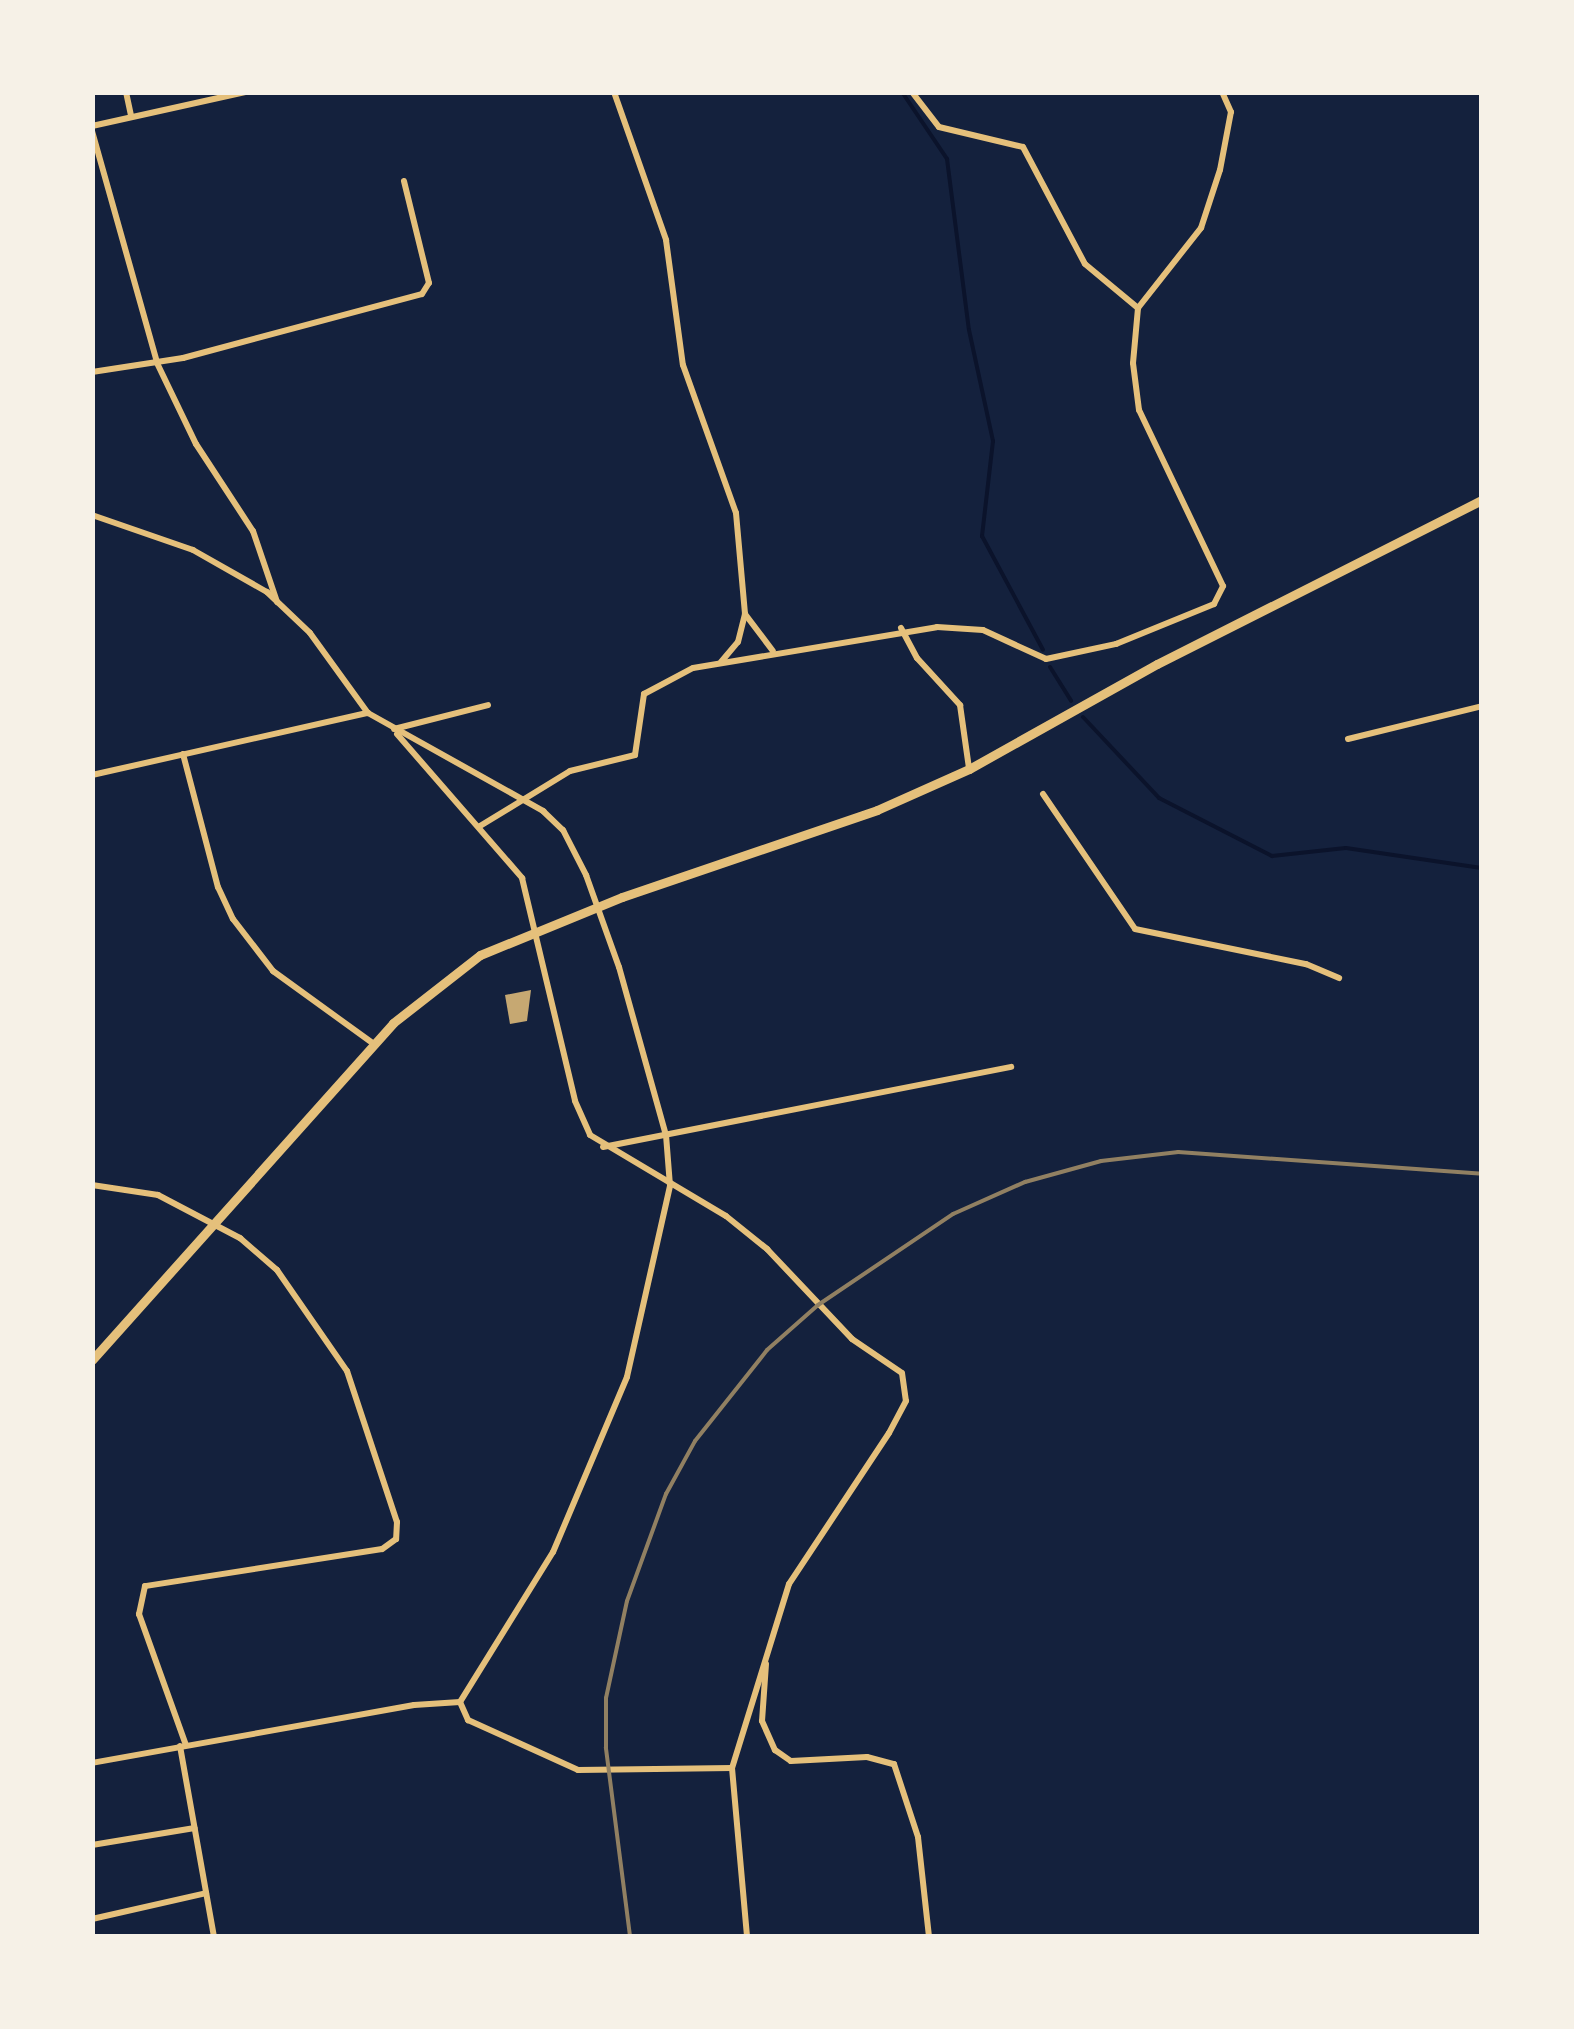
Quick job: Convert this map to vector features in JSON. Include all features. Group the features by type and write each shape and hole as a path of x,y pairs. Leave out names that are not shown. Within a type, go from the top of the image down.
{"main road":[{"path":"92,1360 375,1045 436,984 536,929 878,810 970,769 1222,630 1482,500"}],"street":[{"path":"126,92 131,116"},
{"path":"245,92 92,128 157,363 196,444 253,531 278,602"},
{"path":"614,92 666,240 684,365 736,514 745,614 738,642 720,663"},
{"path":"912,92 940,127 1023,147 1085,264 1138,308"},
{"path":"480,826 570,770 635,755 638,708 659,682 720,663 901,628 983,630 1046,659 1174,624 1214,604 1223,586 1139,410 1133,385 1138,308 1200,228 1231,112 1222,92"},
{"path":"92,372 157,363 422,294 429,282 404,182"},
{"path":"92,515 193,550 278,602 322,646 368,713 523,798 563,830 586,875 666,1135 670,1186 627,1378 553,1552 460,1702 183,1745 92,1764"},
{"path":"745,614 773,651"},
{"path":"901,628 960,705 970,769"},
{"path":"393,729 488,705"},
{"path":"1348,738 1482,706"},
{"path":"92,776 368,713"},
{"path":"393,729 522,878 575,1101 602,1147 768,1249 852,1339 902,1373 906,1401 788,1584 732,1768 746,1936"},
{"path":"184,754 218,887 233,919 273,971 375,1045"},
{"path":"1043,794 1134,929 1288,960 1339,978"},
{"path":"602,1147 1011,1067"},
{"path":"92,1185 158,1195 216,1224 277,1270 347,1370 389,1496 396,1539 382,1550 145,1586 139,1614 183,1745 214,1936"},
{"path":"767,1654 762,1720 774,1750 791,1761 867,1756 894,1764 918,1837 929,1936"},
{"path":"460,1702 468,1720 578,1770 732,1768"},
{"path":"92,1845 194,1828"},
{"path":"92,1919 206,1893"}],"building":[{"path":"531,990 527,1021 510,1024 505,995"}],"waterway":[{"path":"902,92 947,159 969,330 993,441 982,536 1043,650"},
{"path":"1050,667 1071,701"},
{"path":"1083,717 1159,798 1272,856 1346,848 1482,868"}],"railway":[{"path":"630,1936 606,1748 606,1698 627,1601 666,1494 695,1441 767,1350 818,1305 953,1214 1025,1182 1101,1161 1178,1152 1482,1174"}]}
